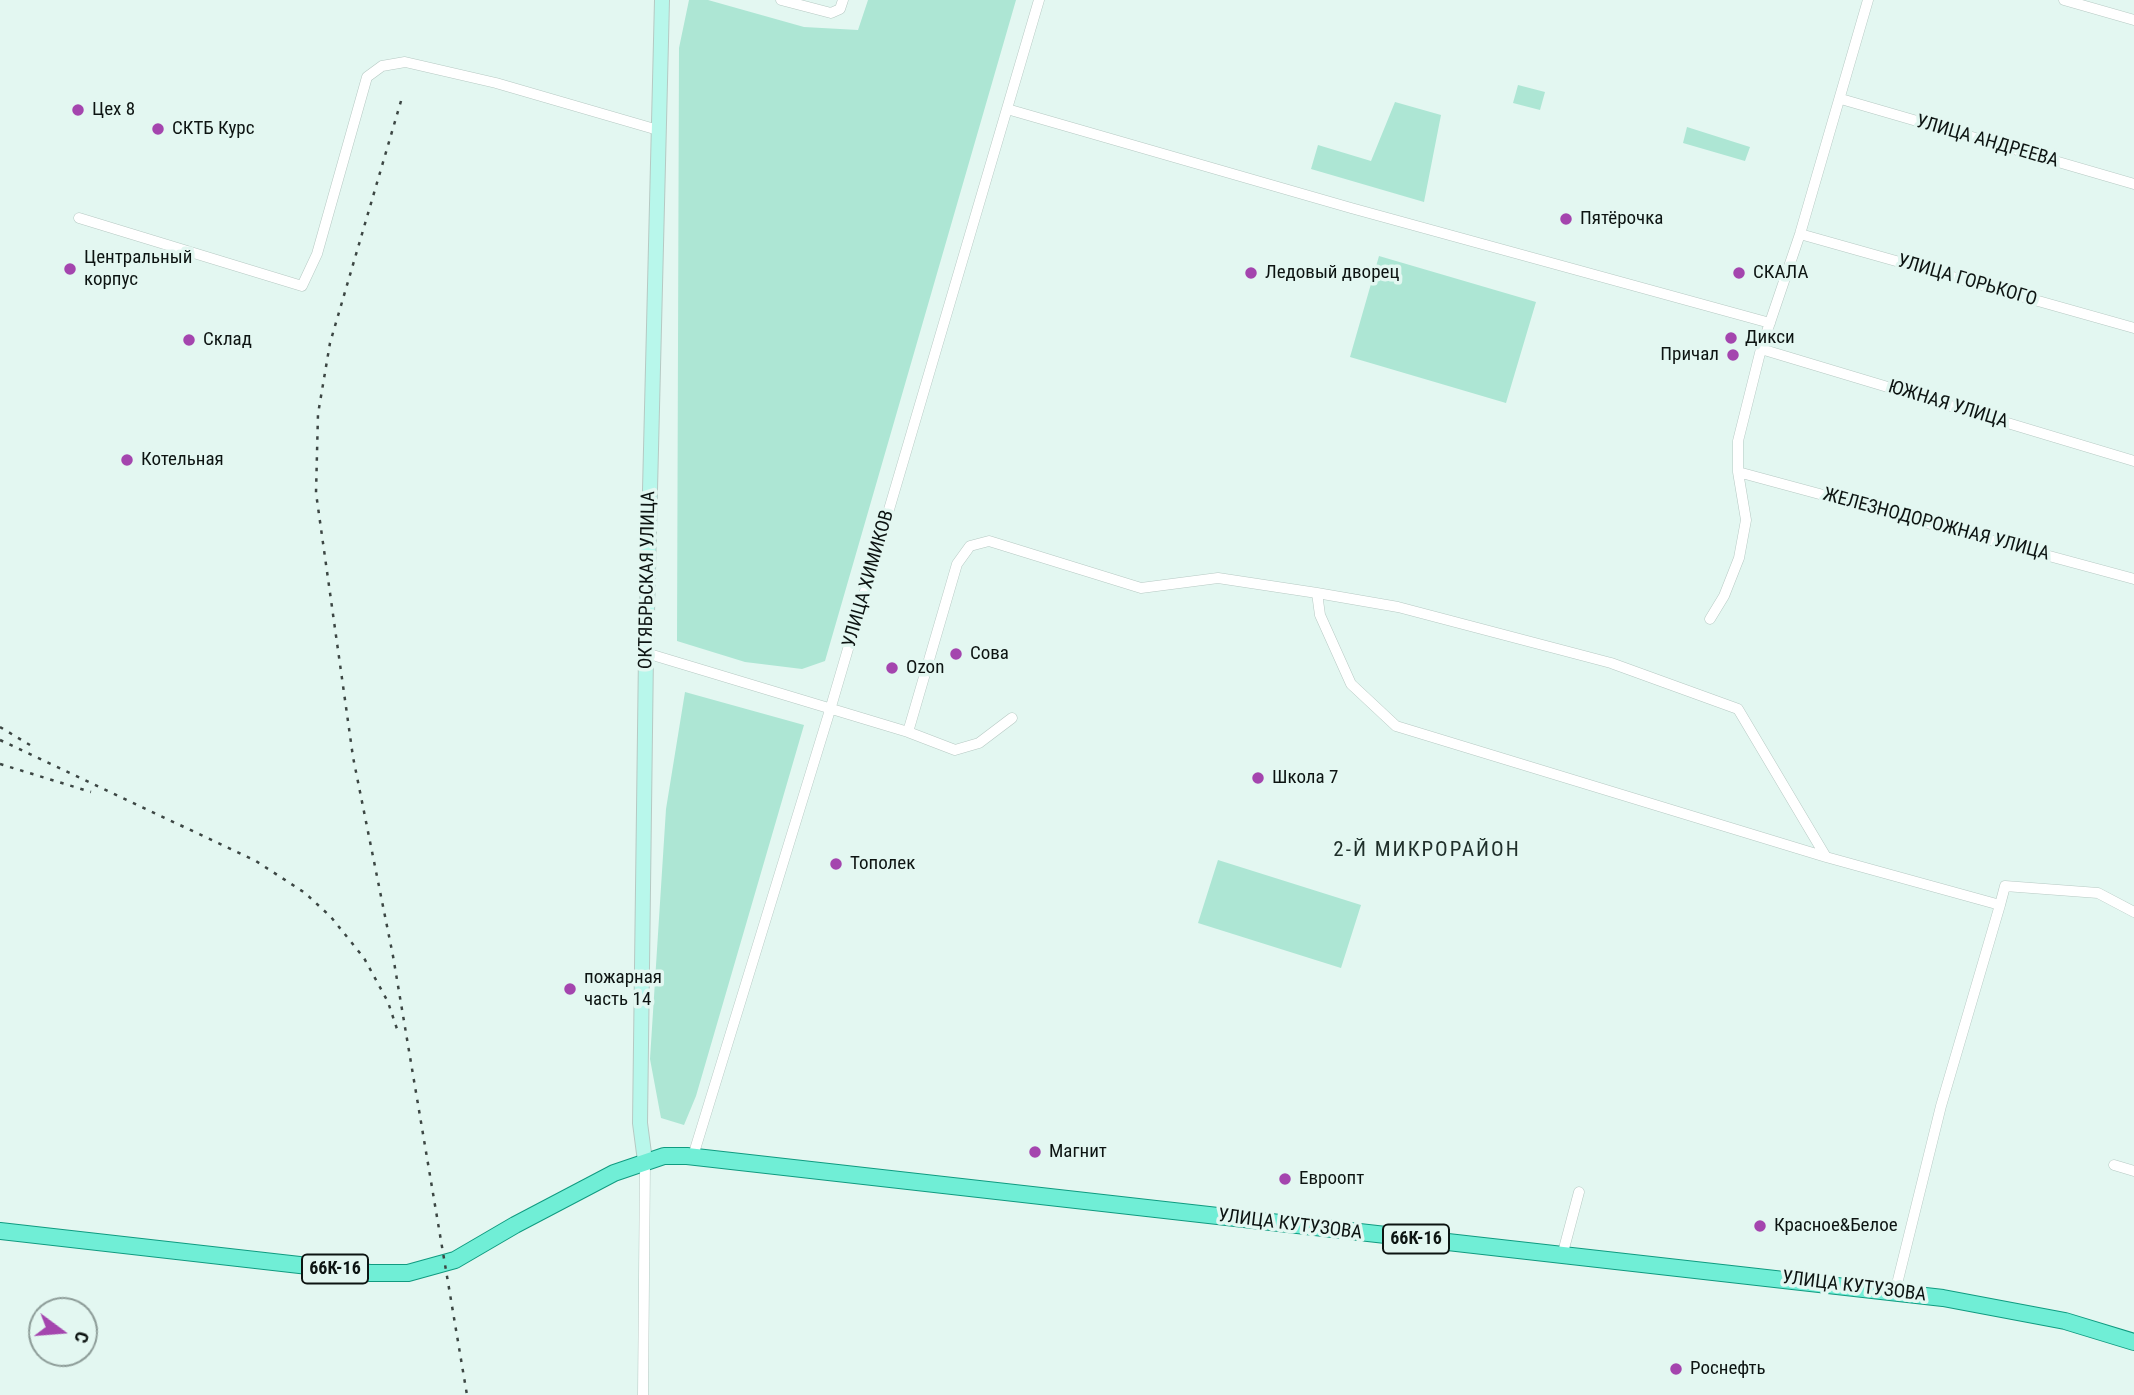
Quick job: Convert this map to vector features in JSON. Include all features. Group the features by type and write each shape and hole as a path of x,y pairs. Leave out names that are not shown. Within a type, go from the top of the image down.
{"main road":[{"name":"ОКТЯБРЬСКАЯ УЛИЦА","path":"645,1161 640,1123 646,653 662,0"},
{"name":"66К-16","path":"0,1231 370,1273 408,1273 455,1260 592,1184 645,1161 664,1156 693,1156"},
{"name":"УЛИЦА КУТУЗОВА","path":"693,1156 1895,1292 2065,1321 2134,1342"}],"street":[{"path":"781,0 831,13 841,9 844,0"},
{"name":"УЛИЦА ХИМИКОВ","path":"693,1156 830,710 1039,0"},
{"path":"1710,619 1724,596 1739,558 1746,520 1738,472 1738,441 1761,349 1800,234 1868,0"},
{"path":"2064,0 2134,20"},
{"path":"79,218 302,286 317,254 367,77 382,66 405,62 496,83 658,130"},
{"name":"УЛИЦА АНДРЕЕВА","path":"1841,99 2134,184"},
{"path":"1007,109 1770,323"},
{"name":"УЛИЦА ГОРЬКОГО","path":"1800,234 2134,328"},
{"name":"ЮЖНАЯ УЛИЦА","path":"1761,349 2134,461"},
{"name":"ЖЕЛЕЗНОДОРОЖНАЯ УЛИЦА","path":"1738,472 2134,579"},
{"path":"908,732 957,564 971,547 989,541 1141,588 1218,578 1398,607 1612,663 1738,709 1826,857"},
{"path":"1317,593 1320,615 1350,684 1396,726 1826,857 2000,905"},
{"path":"646,653 908,732 955,750 979,743 1012,718"},
{"path":"1895,1292 1941,1106 2005,886 2098,893 2134,912"},
{"path":"643,1395 645,1161"},
{"path":"2114,1165 2134,1171"},
{"path":"1562,1256 1580,1192"}],"green space":[{"path":"689,0 708,0 804,27 858,30 868,0 1016,0 825,661 802,669 745,662 677,641 679,48"},
{"path":"1518,85 1545,92 1540,110 1513,103"},
{"path":"1395,102 1441,115 1424,202 1311,169 1318,145 1371,161"},
{"path":"1687,127 1750,147 1745,161 1683,143"},
{"path":"1379,256 1536,302 1506,403 1350,357"},
{"path":"685,692 804,725 696,1096 684,1125 661,1118 650,1059 666,809"},
{"path":"1218,860 1361,905 1341,968 1198,923"}],"railway":[{"path":"401,101 330,343 318,414 316,493 353,757 393,956 467,1395"},
{"path":"0,727 30,745"},
{"path":"0,740 256,861 305,893 331,917 364,958 388,1002 398,1032"},
{"path":"0,764 91,792"}],"place":[{"name":"Цех 8","path":"78,110"},
{"name":"СКТБ Курс","path":"158,129"},
{"name":"Пятёрочка","path":"1566,219"},
{"name":"Центральный корпус","path":"70,269"},
{"name":"Ледовый дворец","path":"1251,273"},
{"name":"СКАЛА","path":"1739,273"},
{"name":"Дикси","path":"1731,338"},
{"name":"Склад","path":"189,340"},
{"name":"Причал","path":"1733,355"},
{"name":"Котельная","path":"127,460"},
{"name":"Сова","path":"956,654"},
{"name":"Ozon","path":"892,668"},
{"name":"Школа 7","path":"1258,778"},
{"name":"Тополек","path":"836,864"},
{"name":"пожарная часть 14","path":"570,989"},
{"name":"Магнит","path":"1035,1152"},
{"name":"Евроопт","path":"1285,1179"},
{"name":"Красное&Белое","path":"1760,1226"},
{"name":"Роснефть","path":"1676,1369"}],"district":[{"name":"2-Й МИКРОРАЙОН","path":"1427,851"}]}
